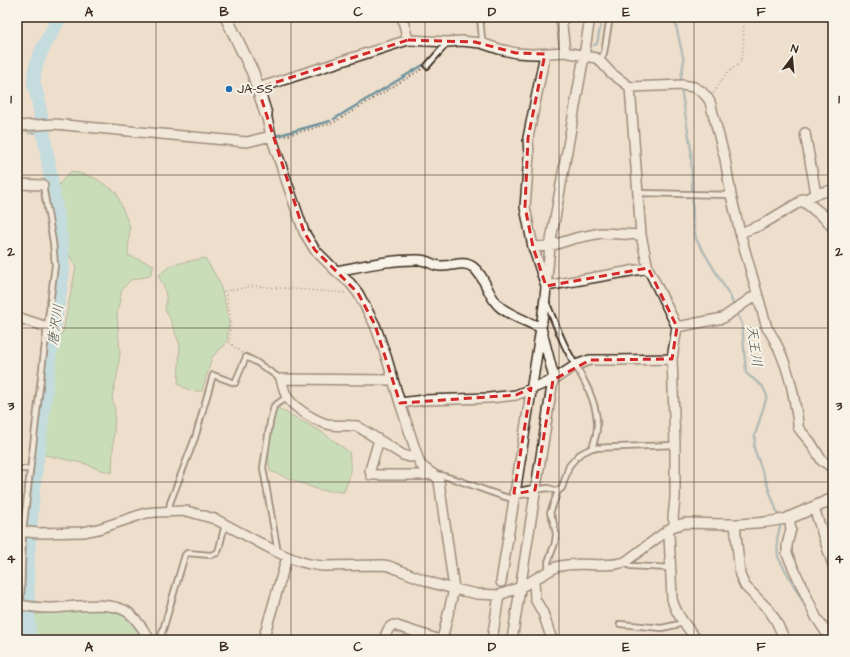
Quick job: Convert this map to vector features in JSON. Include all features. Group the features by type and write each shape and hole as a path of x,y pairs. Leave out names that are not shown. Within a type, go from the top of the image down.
{"street":[{"path":"226,17 253,74 275,137 304,232 315,250 350,283 358,293 375,324 420,464 423,468 436,476 439,481 454,589 441,640 394,625 389,627 384,640"},
{"path":"402,17 408,40"},
{"path":"561,17 566,52"},
{"path":"501,582 541,328 550,246 590,17"},
{"path":"258,88 408,40 481,43 516,53 545,54 566,52 596,58 611,73 630,87 683,85 701,91 710,102 725,159 731,195 740,233 767,328 772,335 790,376 798,427 811,443 822,461 831,467 833,466"},
{"path":"545,54 528,138 529,156 525,207 533,247 546,286"},
{"path":"630,87 642,235 648,268 677,327 672,359 675,445 675,498 673,518 675,525"},
{"path":"17,126 54,124 247,142 275,137"},
{"path":"805,133 816,194"},
{"path":"17,184 43,185"},
{"path":"740,233 761,225 803,200 816,194 833,190"},
{"path":"803,200 828,220 833,228"},
{"path":"533,247 550,246 576,238 601,233 642,235"},
{"path":"336,271 383,262 397,261 424,260 438,266 460,263 465,264 474,268 478,272 495,301 502,308 541,328 553,374 553,380 512,640"},
{"path":"546,286 648,268"},
{"path":"677,327 722,318 757,294"},
{"path":"17,316 47,327"},
{"path":"400,403 424,400 489,398 516,394 553,380 576,365 590,360 672,359"},
{"path":"393,380 281,379 287,397 301,411 323,422 333,425 357,426 404,455 410,457 417,456"},
{"path":"379,440 370,470 371,475 433,474"},
{"path":"514,496 520,493 535,490"},
{"path":"20,531 39,533 83,532 98,529 146,513 187,511 205,515 287,557 302,562 315,565 389,566 432,583 454,589 477,594 499,595 521,587 556,567 570,564 606,565 625,562 666,530 675,525 685,523 736,524 775,521 789,518 833,499"},
{"path":"814,508 833,565"},
{"path":"789,518 791,529 787,554 816,617 831,640"},
{"path":"736,524 740,575 745,586 769,610 785,640"},
{"path":"666,530 669,534 672,599 684,623 697,640"},
{"path":"263,640 287,557"},
{"path":"534,580 535,599 543,613 552,640"},
{"path":"492,640 499,595"},
{"path":"19,605 34,608 97,605 116,608 128,612 150,640"}],"lane":[{"path":"480,17 481,43"},
{"path":"600,61 604,53 610,17"},
{"path":"427,66 448,42"},
{"path":"19,605 21,600 20,531 30,469 55,265 52,235 43,185"},
{"path":"638,193 731,195"},
{"path":"545,298 565,346 584,380 596,412 598,422 592,448"},
{"path":"169,511 170,503 195,438 213,375 235,383 246,357 281,379"},
{"path":"277,552 263,468 274,406 287,397"},
{"path":"549,571 548,562 556,534 550,513 558,490 562,488 569,466 574,459 592,448 675,445"},
{"path":"17,469 30,469"},
{"path":"433,474 501,496 514,496"},
{"path":"535,490 548,488 558,490"},
{"path":"160,640 185,555 187,553 211,555 217,553 225,524"},
{"path":"625,562 630,566 671,568"},
{"path":"620,624 662,628 684,623"}],"path":[{"path":"710,102 720,81 730,70 737,66 740,61 743,50 744,17"},
{"path":"275,137 333,123 427,66"},
{"path":"246,357 230,342 230,316 225,291 256,286 358,293"}],"highlighted area":[{"path":"408,40 475,42 516,53 545,54 528,138 525,207 533,247 546,286 648,268 677,327 672,359 590,360 553,380 535,490 514,493 531,388 516,395 400,403 375,325 358,293 315,250 304,232 258,88"}],"green space":[{"path":"71,171 95,178 116,192 130,227 128,255 154,265 150,276 130,280 122,290 117,313 120,353 112,398 115,410 112,473 86,464 41,454 44,404 50,353 63,331 76,267 60,240 54,200 60,183"},
{"path":"205,258 219,281 229,320 227,340 225,345 212,357 202,391 192,391 178,384 180,345 170,318 165,310 165,292 158,276 171,265"},
{"path":"276,407 322,432 349,452 350,473 344,492 319,490 270,471 268,453"},
{"path":"93,607 127,615 134,622 144,640 28,640 29,616 60,609"}],"waterway":[{"name":"唐沢川","path":"29,640 27,567 33,492 51,347 63,272 61,240 38,99 34,84 34,75 42,49 60,17"},
{"path":"594,45 597,44 602,17"},
{"name":"天王川","path":"674,17 684,61 680,83"},
{"path":"334,119 423,65"},
{"name":"天王川","path":"681,88 691,150 693,221 696,239 730,296 742,324 746,373 763,387 767,396 755,435 754,448 781,523 777,539 778,557 812,618"},
{"path":"276,136 330,121"},
{"path":"29,133 48,132"}],"place":[{"name":"JA-SS","path":"229,89"}]}
